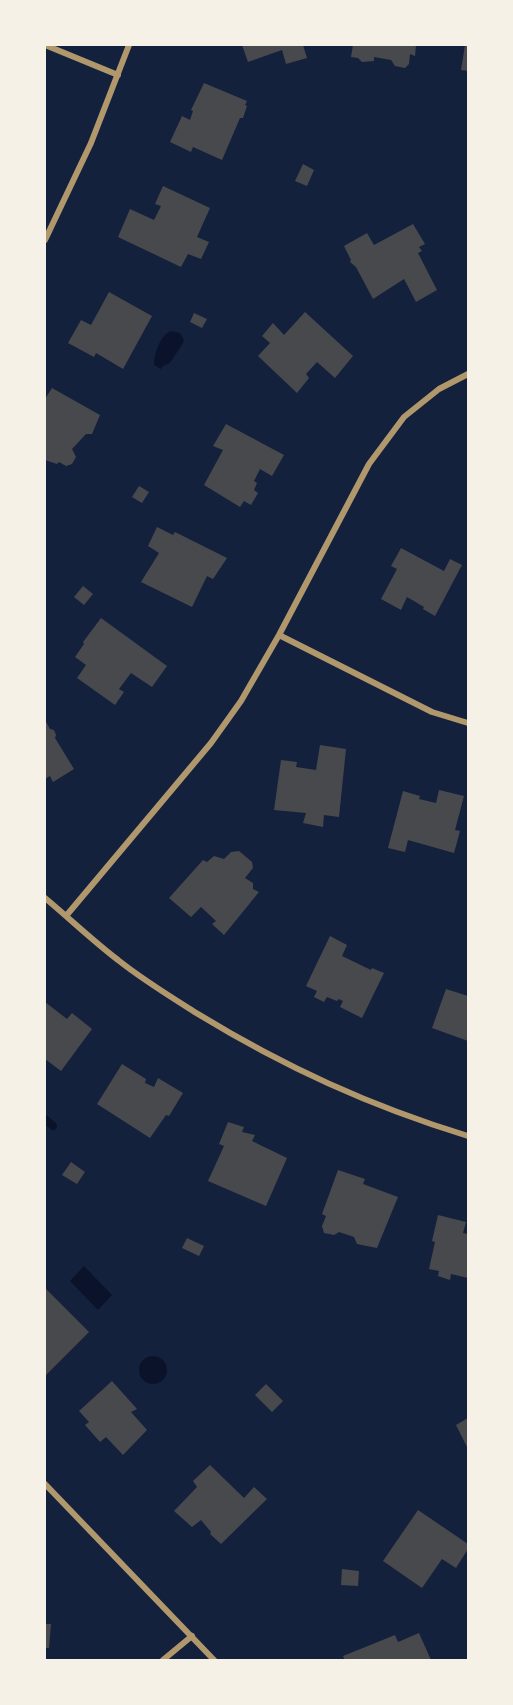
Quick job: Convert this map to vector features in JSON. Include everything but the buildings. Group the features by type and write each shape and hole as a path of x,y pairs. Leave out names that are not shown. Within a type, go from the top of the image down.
{"street":[{"path":"45,45 118,75"},
{"path":"45,240 91,142 129,45"},
{"path":"66,916 211,742 241,701 279,635 369,464 404,417 439,389 468,374"},
{"path":"279,635 432,712 468,723"},
{"path":"45,898 118,960 169,996 235,1036 357,1097 468,1136"},
{"path":"45,1484 214,1660"},
{"path":"163,1660 192,1636"}],"water":[{"path":"171,331 180,333 184,340 170,363 161,369 154,365 155,356 158,345"},
{"path":"84,1266 112,1295 98,1310 70,1281"},
{"path":"153,1356 163,1360 167,1370 163,1380 153,1384 143,1380 139,1370 143,1360"}],"waterway":[{"path":"45,1119 53,1126"}]}
